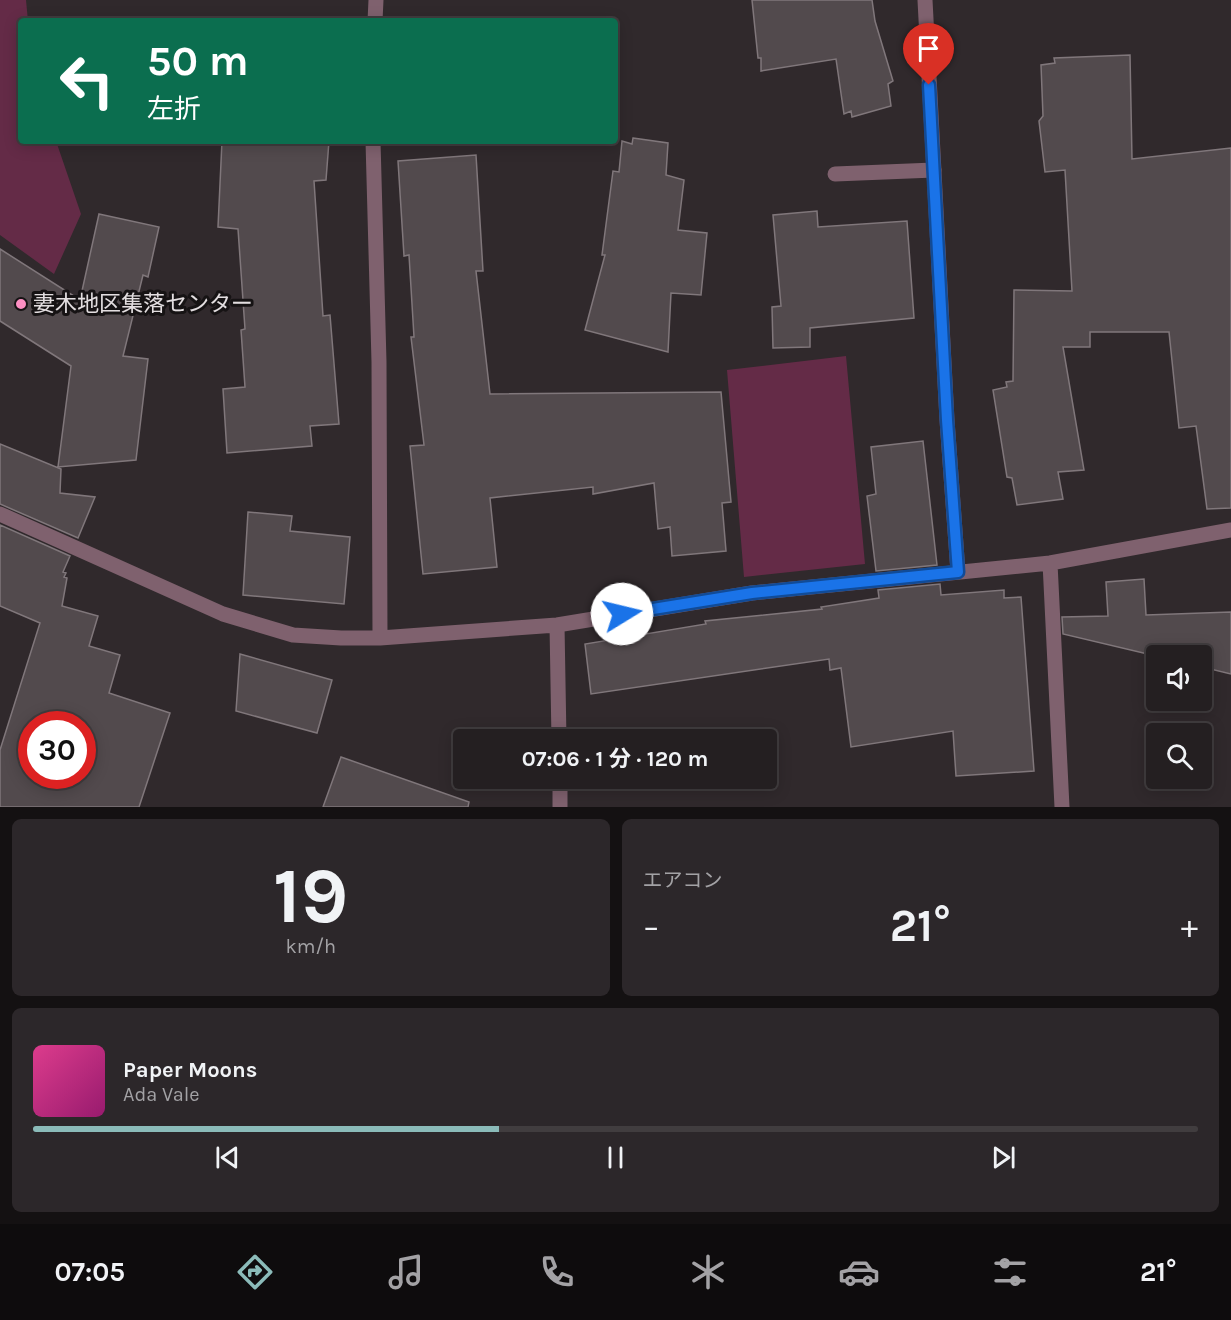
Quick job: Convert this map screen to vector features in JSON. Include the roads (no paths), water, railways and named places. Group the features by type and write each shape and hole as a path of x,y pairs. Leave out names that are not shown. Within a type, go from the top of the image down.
{"street":[{"path":"375,18 376,0"},
{"path":"925,0 946,408 958,572"},
{"path":"373,144 379,362 380,638"},
{"path":"835,174 934,170"},
{"path":"0,514 223,614 292,635 341,638 380,638 557,624 752,593 1050,563 1231,530"},
{"path":"1050,563 1062,807"},
{"path":"557,624 559,729"},
{"path":"560,789 560,807"}],"place":[{"name":"妻木地区集落センター","path":"21,304"}]}
